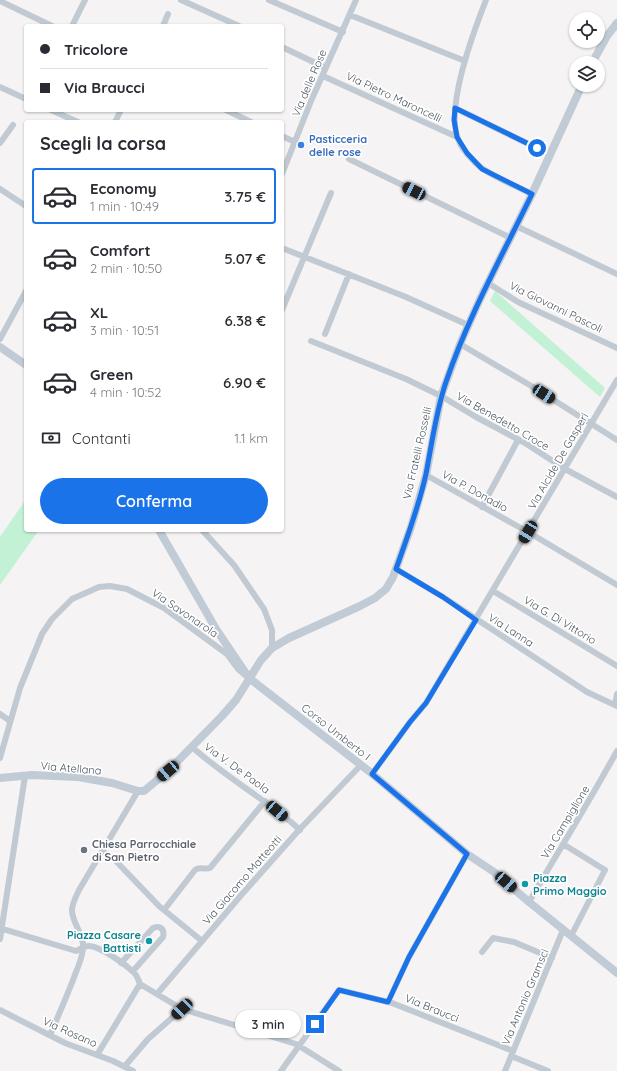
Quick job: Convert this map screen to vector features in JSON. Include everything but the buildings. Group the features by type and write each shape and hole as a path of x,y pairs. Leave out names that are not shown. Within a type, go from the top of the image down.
{"main road":[{"path":"596,56 607,36 617,23"},
{"name":"Via Fratelli Rosselli","path":"138,791 144,790 168,771 192,747 236,700 261,660 272,648 289,638 375,598 386,589 396,569 411,527 426,475 441,396 460,344 488,283 551,155 579,92"},
{"path":"1,349 24,364"},
{"name":"Corso Umberto I","path":"160,532 216,629 249,678 361,765 467,854 494,872 617,973"},
{"name":"Via Atellana","path":"0,778 25,776 78,777 112,783 138,791"}],"street":[{"path":"73,24 85,0"},
{"path":"181,0 234,24"},
{"path":"268,0 343,32"},
{"name":"Via delle Rose","path":"284,169 356,0"},
{"path":"0,1 48,24"},
{"path":"484,1 465,61 458,90 454,120 457,137 467,153 482,169 532,194"},
{"path":"164,24 168,14"},
{"path":"350,15 465,61"},
{"path":"284,48 326,68"},
{"name":"Via Pietro Maroncelli","path":"323,76 457,137"},
{"path":"0,87 24,98"},
{"path":"455,108 551,155"},
{"path":"56,112 74,120"},
{"path":"230,112 247,120"},
{"path":"0,143 13,125"},
{"path":"284,137 295,142"},
{"path":"349,159 511,238"},
{"path":"0,189 24,205"},
{"path":"284,305 331,193"},
{"path":"516,226 617,274"},
{"path":"284,249 406,297 468,325"},
{"path":"325,334 349,274"},
{"name":"Via Giovanni Pascoli","path":"488,283 518,302 617,348"},
{"path":"0,340 24,295"},
{"name":"Via Benedetto Croce","path":"311,341 406,379 441,396 476,418 518,440 565,469 617,497"},
{"path":"460,344 533,387 617,440"},
{"name":"Via Alcide De Gasperi","path":"372,774 410,722 426,703 617,380"},
{"path":"482,507 518,440"},
{"name":"Via P. Donadio","path":"426,475 528,532 617,585"},
{"path":"204,532 234,565 264,609 272,630 272,648"},
{"name":"Via Lanna","path":"396,569 443,597 476,620 493,629 587,692 616,705"},
{"name":"Via Savonarola","path":"0,758 20,688 38,643 52,619 72,599 99,587 110,586 127,589 164,608 227,654 238,669 249,678"},
{"name":"Via G. Di Vittorio","path":"493,591 617,666"},
{"path":"616,705 617,694"},
{"path":"0,714 10,721"},
{"name":"Via V. De Paola","path":"192,747 209,761 265,800 300,830"},
{"name":"Via Campiglione","path":"529,902 562,844 597,788 617,751"},
{"name":"Via Giacomo Matteotti","path":"157,994 300,830 361,765"},
{"path":"0,938 25,776"},
{"path":"50,1036 68,993 84,946 80,932 73,917 72,909 79,890 138,791"},
{"path":"164,910 195,870 210,868 265,800"},
{"path":"562,844 605,870 571,936"},
{"path":"102,851 113,858 164,910 202,941"},
{"path":"388,1002 409,957 467,854"},
{"path":"121,963 152,928 157,926 161,928 164,932 163,937 133,971"},
{"path":"1,928 76,951 84,946 97,948 133,971 140,984 182,1009 299,1046 339,1071"},
{"name":"Via Antonio Gramsci","path":"505,1071 564,930"},
{"path":"482,952 493,938 514,942 552,958"},
{"path":"97,1055 140,984"},
{"name":"Via Braucci","path":"299,1046 339,990 388,1002 512,1054 548,1071"},
{"path":"125,1066 148,1039 182,1009"},
{"name":"Via Rosano","path":"0,1010 65,1043 125,1066 133,1071"},
{"path":"281,1071 299,1046"}],"green space":[{"path":"495,291 605,388 600,397 490,301"},
{"path":"24,502 24,532 38,532 0,585 0,537"}],"place":[{"name":"Pasticceria delle rose","path":"301,145"},
{"name":"Chiesa Parrocchiale di San Pietro","path":"84,850"},
{"name":"Piazza Primo Maggio","path":"525,884"},
{"name":"Piazza Casare Battisti","path":"149,941"}],"route":[{"path":"315,1024 339,990 388,1002 409,957 467,854 372,774 410,722 426,703 476,620 443,597 396,569 421,494 441,396 446,381 468,325 532,194 482,169 467,153 457,137 454,120 455,108 537,148"}]}
